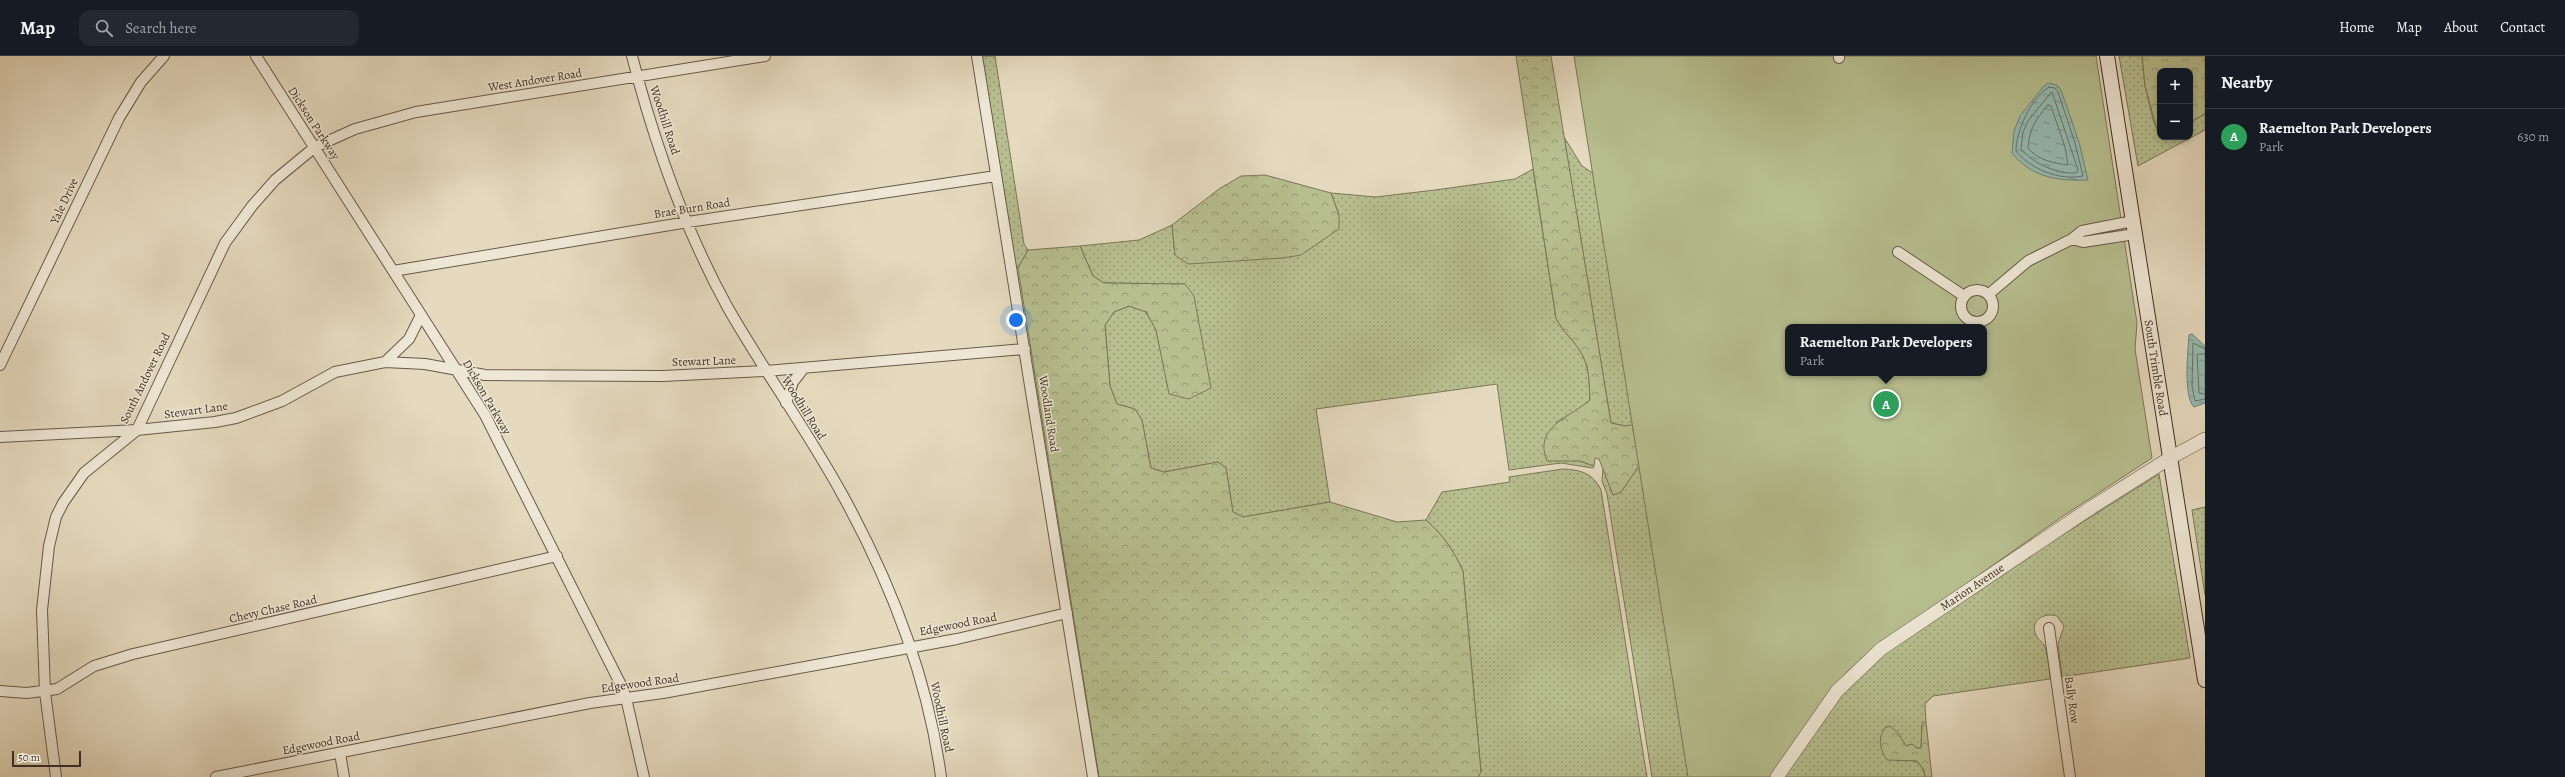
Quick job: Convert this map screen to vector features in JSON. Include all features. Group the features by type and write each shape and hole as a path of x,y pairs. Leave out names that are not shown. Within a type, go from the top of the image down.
{"main road":[{"name":"South Trimble Road","path":"2106,56 2205,680"}],"street":[{"name":"Yale Drive","path":"0,365 113,129 140,82 164,56"},
{"name":"Dickson Parkway","path":"256,56 485,415 557,556 626,698 644,777"},
{"name":"Woodhill Road","path":"632,56 688,222 728,307 830,474 857,523 880,573 909,646 931,713 941,777"},
{"name":"West Andover Road","path":"315,147 355,129 416,112 765,56"},
{"name":"Woodland Road","path":"977,56 1093,777"},
{"name":"South Andover Road","path":"56,777 45,692 44,586 49,546 56,517 84,473 137,430 226,243 252,206 275,180 315,147"},
{"name":"Brae Burn Road","path":"393,271 688,222 996,176"},
{"path":"1989,294 2028,261 2072,239 2083,242 2134,228"},
{"path":"1898,252 1964,296"},
{"path":"1976,289 1989,294 1994,304 1992,314 1978,322 1968,319 1962,311 1964,296 1976,289"},
{"path":"385,362 409,339 421,315"},
{"name":"Stewart Lane","path":"0,437 137,430 215,422 236,418 282,401 335,372 385,362 424,364 485,375 604,376 766,371 1025,349"},
{"path":"786,403 793,382 804,368"},
{"name":"Marion Avenue","path":"1777,777 1829,701 1853,673 1873,655 1987,576 2170,458 2205,439"},
{"name":"Chevy Chase Road","path":"0,691 45,692 57,689 94,666 134,654 557,556"},
{"name":"Edgewood Road","path":"216,777 590,703 626,698 909,646 957,639 1067,613"},
{"name":"Bally Row","path":"2049,628 2070,777"},
{"path":"340,753 344,777"}],"green space":[{"path":"981,56 995,56 1024,244 1028,250 1018,268 1015,268"},
{"path":"1516,56 1551,56 1611,423 1625,426 1758,407 1641,463 1621,492 1613,495 1599,459 1595,458 1594,466 1580,461 1547,461 1544,449 1545,440 1555,424 1590,400 1589,381 1586,363 1583,357 1556,318"},
{"path":"1574,56 2096,56 2137,323 2135,349 2152,458 2063,516 1864,656 1844,675 1771,777 1688,777"},
{"path":"2119,56 2142,56 2145,86 2157,129 2157,140 2186,140 2138,166"},
{"path":"2142,56 2205,56 2205,114 2193,120 2193,68 2157,68 2157,129 2145,86"},
{"path":"2205,114 2205,130 2193,136 2193,120"},
{"path":"1564,137 1582,166 1596,175 1868,588 1854,666 1844,675 1771,777 1652,777 1607,494 1602,481 1603,468 1613,495 1621,492 1641,463 1625,426 1611,423"},
{"path":"1533,169 1556,318 1583,357 1586,363 1589,381 1590,400 1577,411 1556,422 1569,460 1580,461 1594,466 1593,468 1561,463 1509,470 1497,384 1316,409 1330,502 1243,517 1233,512 1226,468 1218,462 1164,472 1151,468 1142,420 1135,409 1117,404 1110,386 1105,325 1114,312 1129,306 1146,312 1156,330 1170,394 1185,284 1104,283 1093,276 1080,246 1139,240 1172,225 1175,255 1339,215 1331,193 1376,197 1435,190 1515,179"},
{"path":"1265,175 1331,193 1339,215 1339,229 1301,255 1283,258 1188,264 1175,255 1172,225 1219,189 1241,176"},
{"path":"1080,246 1093,276 1104,283 1185,284 1194,296 1211,388 1189,399 1169,394 1156,330 1146,312 1129,306 1114,312 1105,325 1110,386 1117,404 1135,409 1142,420 1151,468 1164,472 1218,462 1226,468 1233,512 1243,517 1330,502 1397,522 1426,520 1438,531 1448,544 1463,571 1481,772 1478,777 1099,777 1018,268 1028,250"},
{"path":"1563,469 1575,470 1590,476 1598,484 1601,490 1647,777 1478,777 1481,771 1463,571 1448,544 1438,531 1426,520 1442,492 1510,482 1509,477"},
{"path":"2159,474 2190,658 2062,677 2058,644 2064,626 2057,616 2043,616 2036,621 2034,630 2037,637 2044,645 2046,651 2049,663 2050,679 1933,696 1925,704 1926,722 1922,725 1921,748 1917,748 1912,744 1906,746 1898,733 1898,761 1908,760 1916,762 1922,767 1925,777 1782,777 1837,699 1869,665 1991,580"},
{"path":"2205,507 2205,595 2192,510"},
{"path":"1926,722 1932,777 1925,777 1924,770 1917,761 1887,760 1880,744 1883,731 1886,727 1890,726 1898,733 1906,746 1912,744 1917,748 1921,748 1922,725"}],"water":[{"path":"2048,83 2057,85 2061,90 2079,142 2088,180 2066,180 2037,173 2028,168 2012,153 2014,131 2020,116 2043,87"},
{"path":"2192,334 2205,346 2205,403 2194,407 2188,393 2187,384 2189,335"}],"place":[{"name":"Raemelton Park Developers","path":"1886,404"}]}
